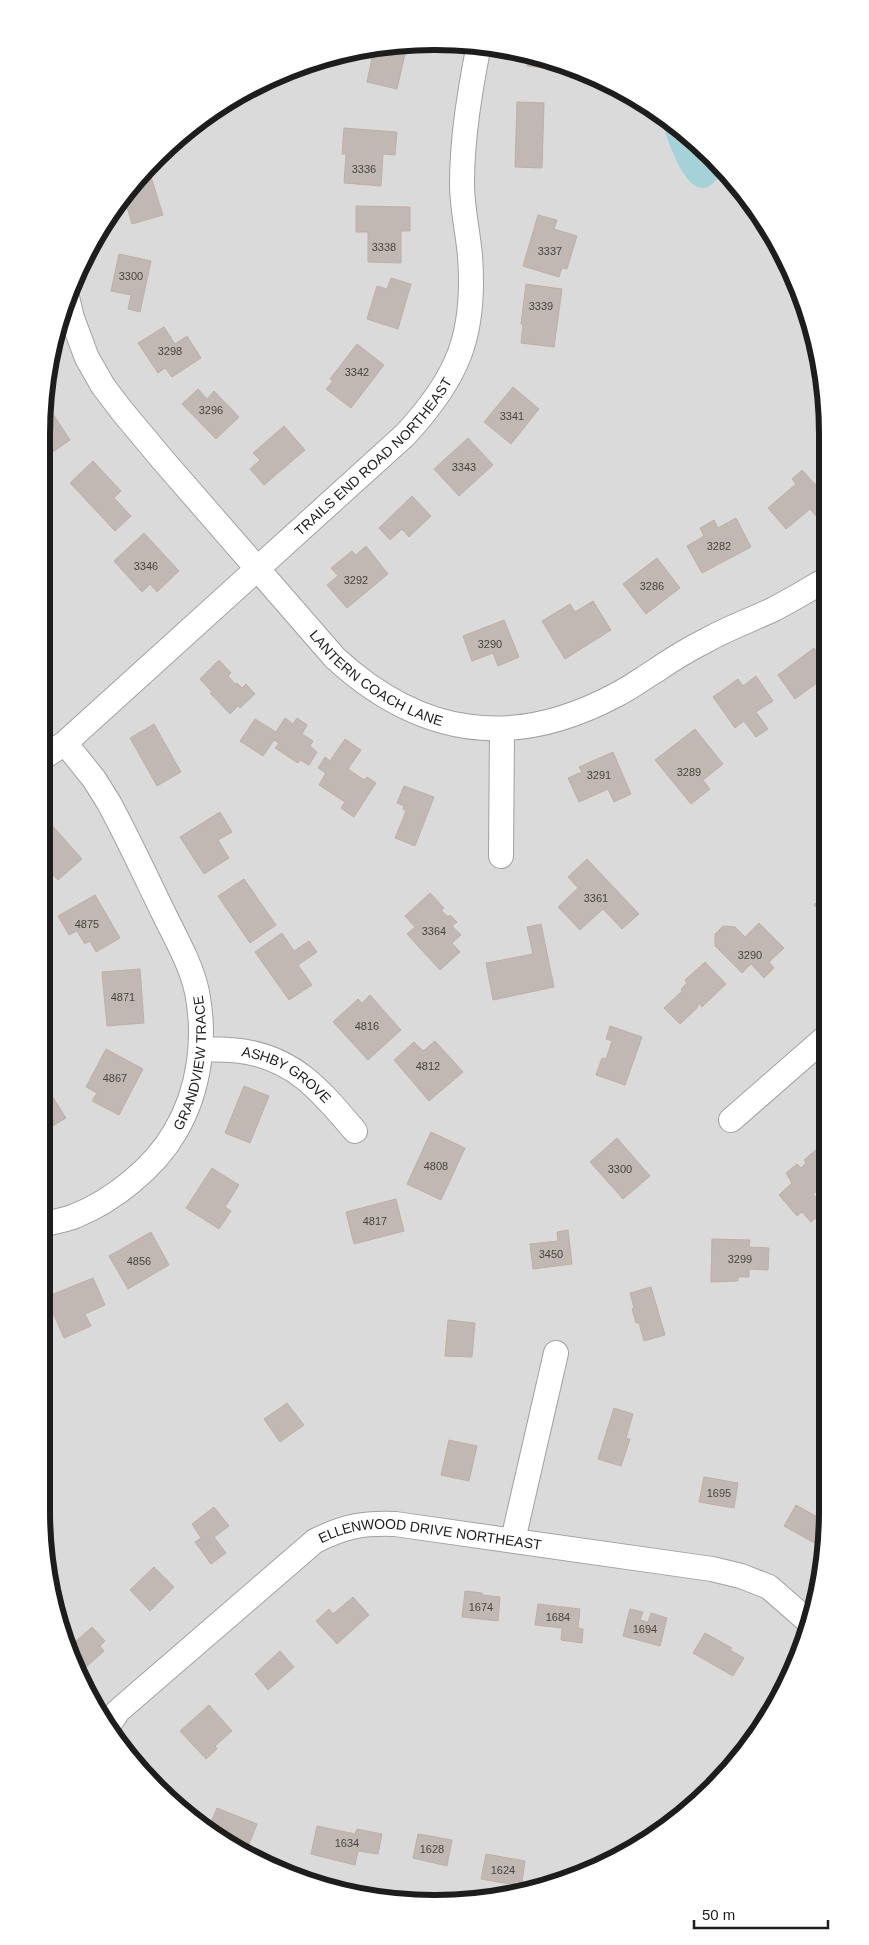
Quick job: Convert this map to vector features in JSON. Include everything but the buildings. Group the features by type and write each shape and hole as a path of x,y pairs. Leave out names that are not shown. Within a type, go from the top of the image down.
{"street":[{"name":"TRAILS END ROAD NORTHEAST","path":"50,753 65,743 405,436 443,389 456,365 464,342 470,310 472,285 462,186 463,146 467,108 477,52"},
{"name":"LANTERN COACH LANE","path":"70,310 87,358 104,386 162,459 335,658 358,679 383,696 441,721 502,730 552,722 579,714 618,695 708,639 772,610 819,583"},
{"path":"501,856 502,730"},
{"name":"GRANDVIEW TRACE","path":"50,1223 74,1216 101,1204 127,1186 151,1163 175,1132 185,1110 194,1084 201,1049 201,1023 197,990 186,958 109,802 94,779 65,743"},
{"path":"731,1120 819,1043"},
{"name":"ASHBY GROVE","path":"201,1049 246,1052 282,1062 304,1076 328,1099 355,1132"},
{"path":"513,1540 556,1353"},
{"name":"ELLENWOOD DRIVE NORTHEAST","path":"112,1720 118,1711 315,1540 339,1529 368,1524 395,1524 712,1569 741,1576 768,1587 804,1618"}],"shaded area":[{"path":"434,50 485,53 510,57 558,70 605,90 669,129 724,181 740,200 767,242 790,287 806,335 816,384 819,434 819,1510 816,1561 812,1586 799,1634 779,1681 740,1745 688,1800 648,1830 582,1866 558,1875 510,1888 485,1892 434,1895 384,1892 359,1888 311,1875 264,1855 200,1816 145,1764 115,1724 79,1658 70,1634 57,1586 51,1536 50,434 53,384 57,359 70,311 79,287 102,242 129,200 145,181 200,129 264,90 287,79 335,63 359,57 409,51"}],"water":[{"path":"663,125 688,145 719,176 705,188 697,187 682,170"}]}
